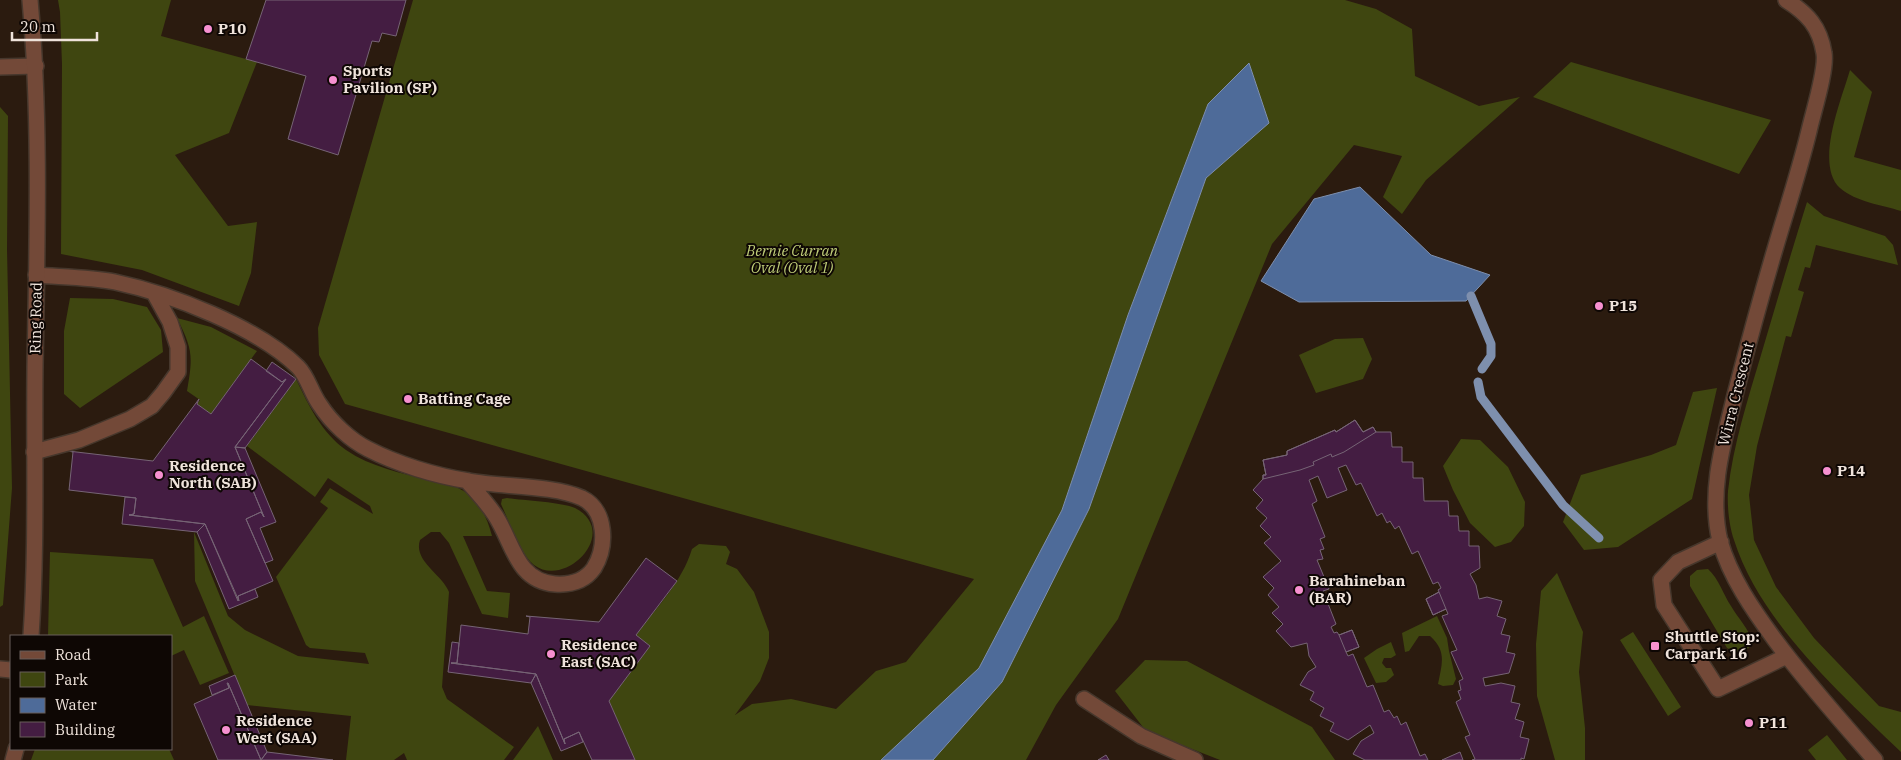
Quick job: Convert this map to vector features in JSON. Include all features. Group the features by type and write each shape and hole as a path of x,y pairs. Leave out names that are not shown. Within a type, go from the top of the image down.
{"street":[{"name":"Ring Road","path":"30,0 36,66 36,275 31,635"},
{"name":"Wirra Crescent","path":"1786,0 1803,11 1817,29 1824,54 1821,78 1801,164 1746,352 1723,445 1716,484 1717,523 1721,542 1738,584 1761,620 1787,656 1875,760"},
{"path":"0,67 36,66"},
{"path":"36,275 114,282 200,309 233,324 267,343 299,368 320,405 342,430 365,447 394,462 467,481 544,490 584,499 600,519 603,529 600,554 595,566 587,577 575,582 562,584 548,583 535,579 525,570 496,517 467,481"},
{"path":"34,452 79,440 130,419 152,406 163,392 178,372 178,347 170,322 154,293"},
{"path":"1721,542 1678,562 1661,580 1664,605 1718,689 1787,656"},
{"path":"1084,699 1141,736 1195,760"}],"green space":[{"path":"58,0 171,0 161,36 257,62 229,133 175,155 228,226 257,222 251,273 239,306 142,270 61,254 62,64"},
{"name":"Bernie Curran Oval (Oval 1)","path":"413,0 1345,0 1376,9 1412,29 1415,76 1479,106 1520,97 1426,180 1402,214 1383,197 1402,156 1354,145 1272,244 1118,619 1056,705 1026,760 933,760 1002,682 1089,509 1206,178 1268,123 1249,63 1208,104 1128,315 1062,510 979,668 883,760 635,760 609,701 650,646 636,635 675,584 688,561 692,549 699,544 726,546 730,552 726,564 737,569 754,592 769,632 769,658 760,681 735,715 752,704 791,699 836,709 876,671 906,662 974,579 345,404 319,355 318,328"},
{"path":"1571,62 1771,120 1739,174 1533,97"},
{"path":"1850,70 1872,92 1854,157 1901,170 1901,211 1846,193 1840,188 1833,177 1829,163 1832,130"},
{"path":"0,107 8,116 7,249 12,488 3,605 0,607"},
{"path":"1807,202 1824,216 1885,236 1893,245 1898,265 1816,245 1810,268 1805,267 1798,290 1804,292 1791,337 1786,336 1757,446 1749,495 1754,540 1776,587 1814,638 1879,706 1901,712 1901,752 1828,681 1782,628 1762,599 1746,570 1732,534 1728,509 1728,491 1737,439"},
{"path":"70,298 113,299 147,307 161,330 163,352 80,408 64,394 64,331"},
{"path":"177,318 211,327 257,351 211,414 197,404 200,400 187,391 191,361 190,353"},
{"path":"1363,338 1372,359 1363,379 1316,393 1299,355 1335,339"},
{"path":"296,379 311,409 323,427 346,450 386,469 459,488 473,498 483,513 492,536 463,536 487,591 510,593 508,618 482,614 449,543 440,532 431,532 420,540 419,548 424,561 441,579 449,592 442,687 447,699 514,747 504,760 407,760 404,753 394,760 346,760 351,716 247,705 195,581 194,532 228,616 245,630 298,656 369,664 365,653 310,648 306,645 276,577 328,508 320,502 330,488 373,514 370,506 328,478 315,497 247,446"},
{"path":"1717,388 1692,499 1618,547 1584,550 1563,522 1581,475 1651,455 1676,445 1693,392"},
{"path":"1461,439 1480,440 1508,467 1525,502 1524,526 1511,542 1495,547 1470,523 1453,490 1443,466"},
{"path":"502,499 552,503 575,508 588,518 592,530 591,543 584,554 573,564 560,570 547,570 534,565 524,553 501,504"},
{"path":"50,552 153,559 183,627 204,616 229,673 200,685 184,650 172,656 172,635 48,635"},
{"path":"1708,569 1715,577 1751,638 1753,643 1746,651 1736,652 1727,648 1690,586 1690,576 1697,570"},
{"path":"1557,573 1583,632 1579,672 1585,728 1585,760 1555,760 1537,696 1536,644 1541,591"},
{"path":"1437,616 1447,638 1456,679 1453,685 1443,686 1438,684 1442,658 1439,647 1430,636 1419,636 1409,651 1405,652 1402,633"},
{"path":"1633,632 1681,707 1668,716 1620,640"},
{"path":"1391,642 1396,655 1391,658 1384,658 1382,663 1386,668 1391,668 1394,675 1386,682 1376,683 1364,658"},
{"path":"1145,660 1187,661 1312,727 1335,760 1220,760 1146,731 1115,691"},
{"path":"538,726 553,760 513,760"},
{"path":"1827,735 1847,760 1816,760 1808,750"},
{"path":"35,750 169,750 174,760 31,760"}],"water":[{"path":"1249,63 1269,123 1206,178 1089,509 1002,682 933,760 881,760 979,668 1062,510 1128,315 1208,104"},
{"path":"1360,187 1431,255 1490,275 1466,301 1299,302 1261,281 1314,199"}],"building":[{"name":"Sports Pavilion (SP)","path":"266,0 406,0 396,36 382,33 379,42 372,41 338,155 288,139 306,76 246,59"},
{"name":"Residence North (SAB)","path":"251,359 282,382 286,379 235,447 264,517 261,512 246,519 273,581 238,596 239,601 205,524 129,515 134,514 136,498 69,490 73,452 68,451 153,461 199,399 197,404 211,414"},
{"path":"272,362 296,379 245,448 235,447 286,379 282,382 266,371"},
{"name":"Barahineban (BAR)","path":"1355,420 1363,432 1373,427 1376,432 1391,432 1392,447 1402,447 1402,462 1413,462 1413,478 1423,478 1424,501 1448,501 1449,516 1458,516 1459,531 1469,531 1469,546 1479,546 1480,568 1470,574 1476,585 1479,599 1487,597 1502,601 1497,616 1506,619 1501,634 1510,636 1506,652 1515,654 1509,673 1483,678 1485,686 1501,683 1515,686 1511,702 1520,704 1515,719 1524,722 1520,737 1529,739 1524,759 1472,760 1475,759 1465,737 1470,735 1456,702 1461,699 1458,691 1461,690 1459,681 1463,679 1451,652 1457,650 1442,616 1448,614 1446,609 1433,615 1426,599 1439,592 1438,590 1441,588 1438,582 1433,584 1418,551 1412,554 1399,526 1395,529 1390,521 1387,523 1382,513 1377,516 1361,483 1356,485 1346,465 1338,468 1347,490 1327,498 1318,476 1309,480 1317,501 1312,504 1325,537 1320,539 1324,549 1320,550 1323,559 1317,560 1329,589 1323,591 1336,624 1331,627 1334,633 1337,632 1339,635 1352,630 1359,647 1346,652 1348,656 1353,654 1367,687 1373,685 1384,712 1389,710 1394,718 1397,716 1401,725 1406,722 1420,756 1425,754 1428,760 1365,760 1353,754 1361,741 1374,733 1370,725 1348,740 1330,731 1334,723 1320,716 1324,708 1310,700 1314,692 1300,685 1308,672 1316,667 1309,656 1307,643 1291,647 1276,631 1283,624 1272,613 1279,607 1268,595 1274,588 1263,577 1281,561 1264,543 1271,537 1260,526 1267,518 1256,508 1263,500 1253,490 1263,479 1263,475 1266,475 1263,460 1287,455 1287,451 1335,430 1336,432"},
{"path":"1355,420 1363,432 1373,427 1376,432 1344,452 1332,457 1331,454 1313,462 1314,465 1263,479 1263,475 1266,475 1263,460 1287,455 1287,451 1335,430 1336,432"},
{"path":"235,447 245,448 276,522 260,528 273,560 265,563 246,519 261,512 264,517"},
{"path":"125,497 136,498 134,514 129,515 205,524 197,532 122,524"},
{"path":"205,524 238,601 238,596 255,589 258,597 229,609 197,532"},
{"name":"Residence East (SAC)","path":"646,558 677,581 636,635 650,646 609,701 635,760 592,760 579,732 564,739 565,744 536,674 451,663 457,663 461,625 528,634 530,617 526,616 599,622"},
{"path":"1439,592 1446,609 1433,615 1426,599"},
{"path":"1352,630 1359,647 1346,652 1339,635"},
{"path":"452,642 459,643 457,663 451,663 536,674 531,683 448,672"},
{"path":"536,674 565,744 564,739 579,732 583,742 561,751 531,683"},
{"path":"235,675 267,752 261,760 228,683 229,688 212,695 209,686"},
{"name":"Residence West (SAA)","path":"227,683 261,760 218,760 194,704 229,688"},
{"path":"267,752 333,760 261,760"},
{"path":"1460,752 1463,760 1442,760"},
{"path":"1106,755 1109,760 1098,760"}],"waterway":[{"path":"1471,296 1491,344 1491,356 1482,369"},
{"path":"1478,382 1481,397 1563,505 1599,538"}],"place":[{"name":"P10","path":"208,29"},
{"name":"Sports Pavilion (SP)","path":"333,80"},
{"name":"P15","path":"1599,306"},
{"name":"Batting Cage","path":"408,399"},
{"name":"P14","path":"1827,471"},
{"name":"Residence North (SAB)","path":"159,475"},
{"name":"Barahineban (BAR)","path":"1299,590"},
{"name":"Shuttle Stop: Carpark 16","path":"1655,646"},
{"name":"Residence East (SAC)","path":"551,654"},
{"name":"P11","path":"1749,723"},
{"name":"Residence West (SAA)","path":"226,730"}]}
